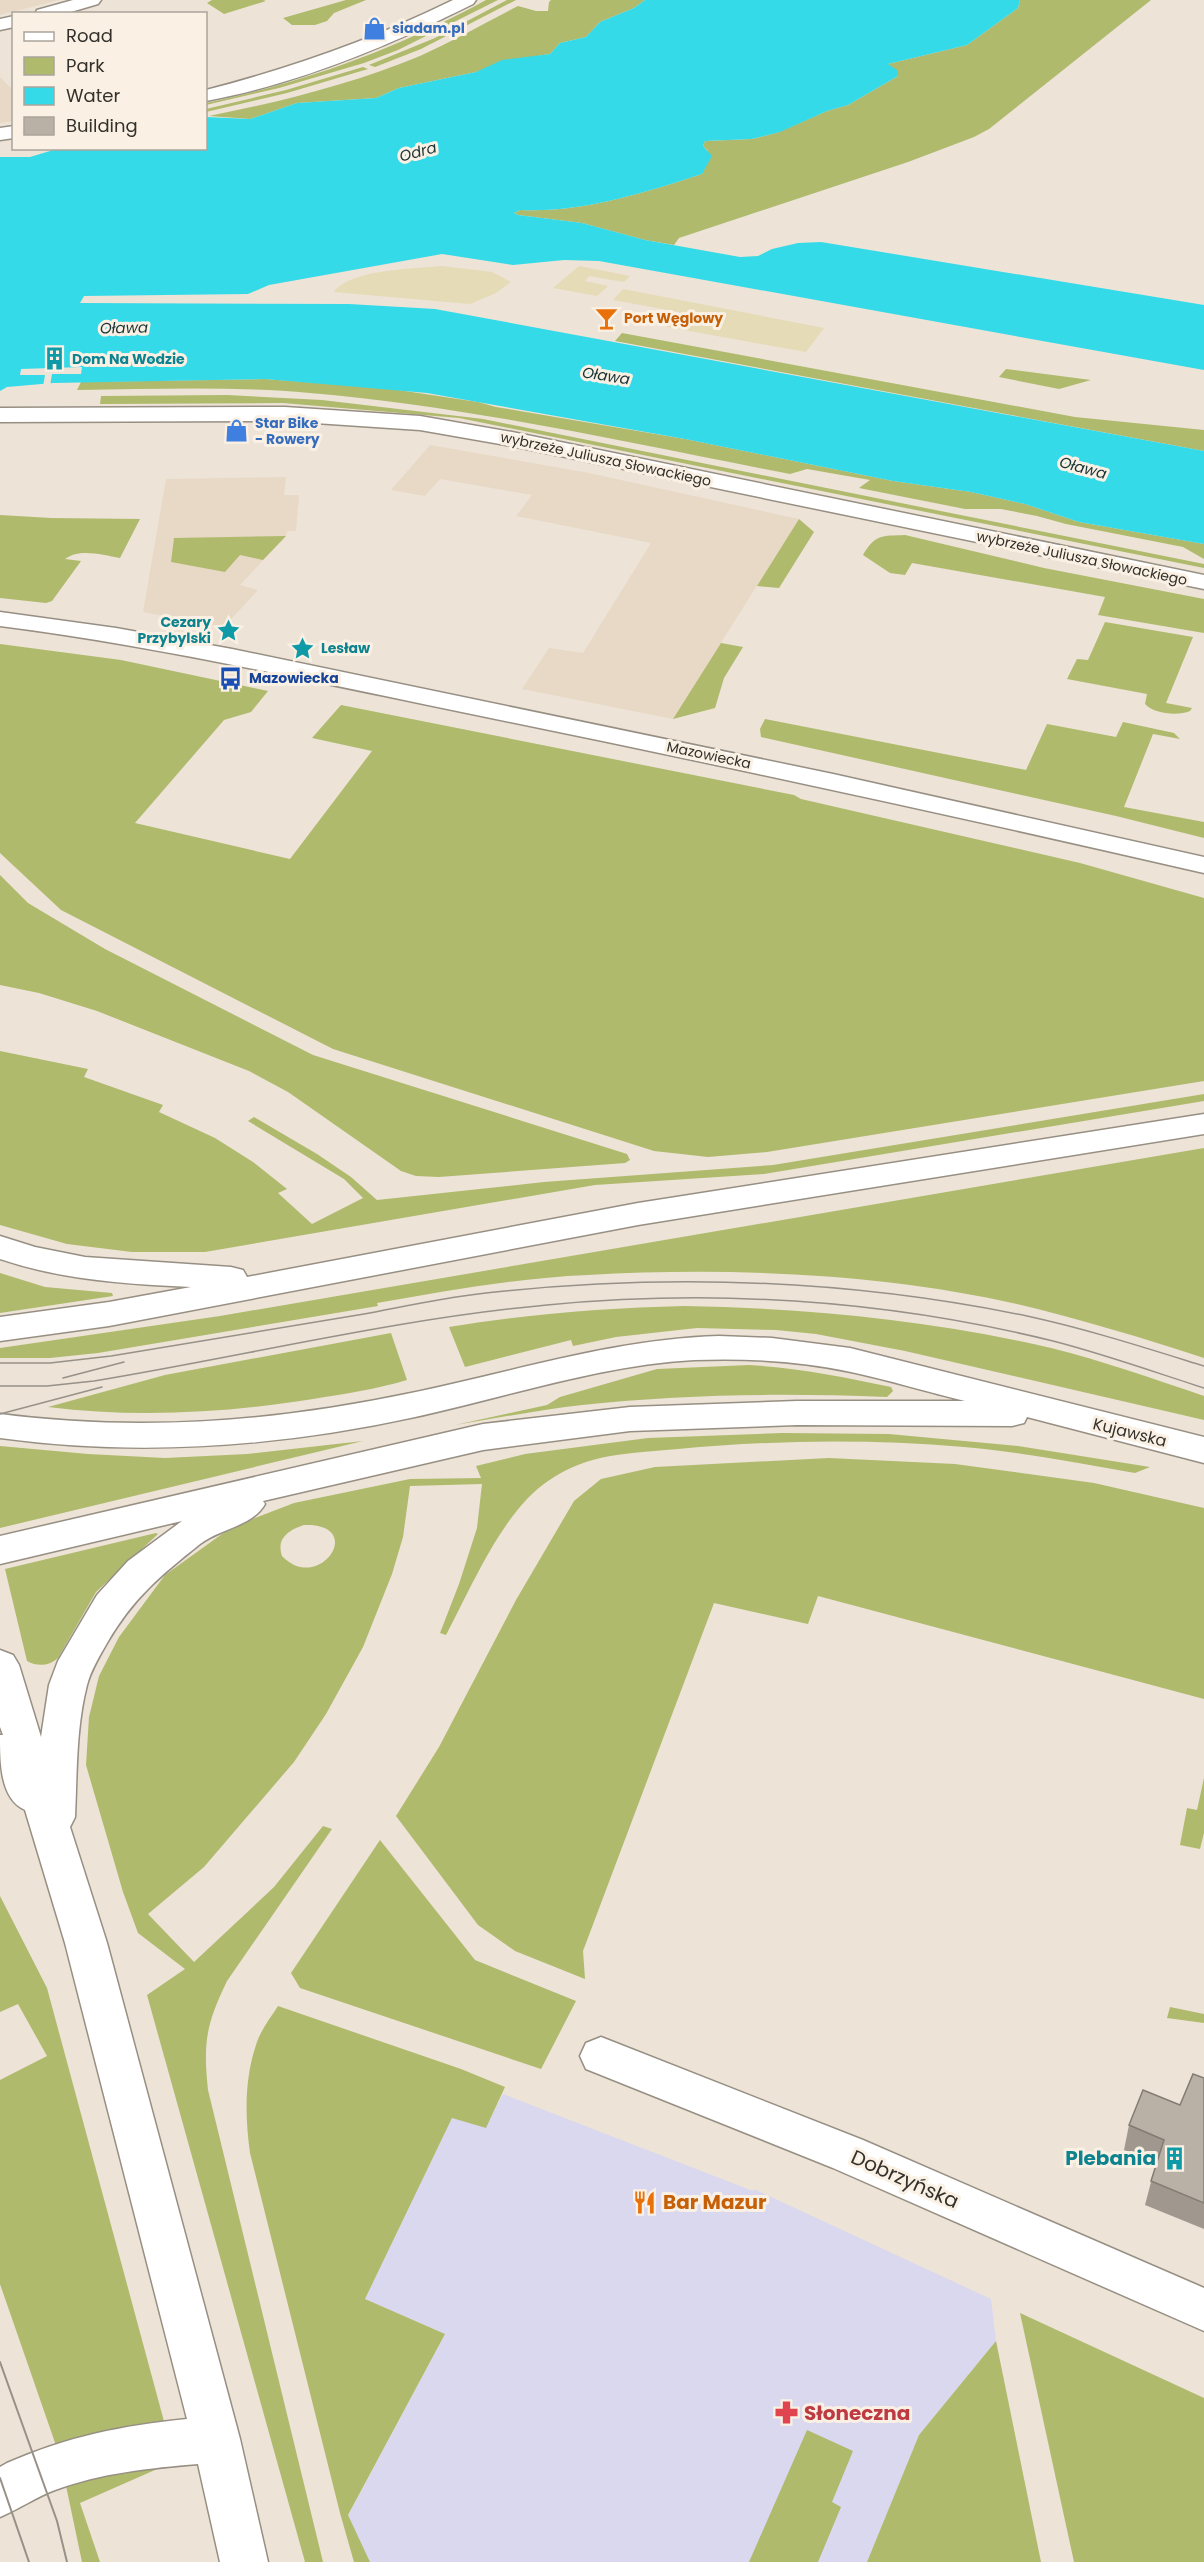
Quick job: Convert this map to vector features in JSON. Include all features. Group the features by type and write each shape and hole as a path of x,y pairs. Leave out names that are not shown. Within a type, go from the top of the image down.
{"main road":[{"path":"50,12 92,0"},
{"path":"207,96 262,82 318,64 404,32 467,0"},
{"name":"wybrzeże Juliusza Słowackiego","path":"0,415 263,413 420,423 512,439 1204,582"},
{"name":"Mazowiecka","path":"0,619 192,650 297,670 968,810 1204,865"},
{"path":"0,1329 109,1314 638,1214 1204,1124"},
{"path":"0,1247 51,1262 89,1268 278,1281"},
{"path":"0,1426 55,1434 127,1438 236,1434 380,1412 494,1385 659,1351 707,1347 767,1349 850,1360 1056,1414"},
{"path":"0,1550 483,1437 630,1419 797,1413 1056,1414"},
{"name":"Kujawska","path":"1056,1414 1204,1450"},
{"path":"54,1837 60,1742 68,1685 77,1661 110,1605 141,1571 191,1532 297,1479"},
{"path":"0,1665 86,1943 216,2439 244,2562"},
{"path":"0,1750 54,1837"},
{"name":"Dobrzyńska","path":"601,2056 848,2154 1204,2310"},
{"path":"0,2493 39,2472 130,2447 216,2439"}],"shaded area":[{"path":"0,0 59,0 0,15"},
{"path":"0,77 12,89 12,121 0,123"},
{"path":"430,445 589,473 799,519 673,719 522,689 549,648 583,653 651,543 516,516 532,495 440,479 425,496 391,490"},
{"path":"286,477 284,495 299,495 296,531 287,531 286,536 240,585 258,590 223,628 143,612 166,479"},
{"path":"503,2094 753,2191 754,2189 991,2299 996,2341 919,2435 867,2562 370,2562 348,2516 445,2334 365,2299 452,2118 486,2127"}],"green space":[{"path":"212,0 266,1 224,14 207,3"},
{"path":"346,0 366,0 334,13 327,21 315,25 292,25 283,18"},
{"path":"486,0 498,0 398,50 364,63 279,88 207,105 207,103 278,85 350,62 419,34"},
{"path":"507,0 516,0 421,49 375,67 369,65 435,38"},
{"path":"551,0 645,0 634,8 600,22 586,37 560,43 550,54 513,60 476,72 399,88 376,98 297,103 250,119 209,116 342,84 420,56 518,6 536,11 548,11"},
{"path":"1020,0 1151,0 989,129 974,137 908,162 679,238 674,245 645,240 582,223 514,213 520,210 589,205 702,174 708,151 703,146 705,141 752,139 779,132 827,111 848,105 898,76 888,64 967,45 1018,8"},
{"path":"363,67 368,69 287,93 207,112 207,109 286,90"},
{"path":"622,333 1075,417 1204,430 1204,451 615,341"},
{"path":"1006,369 1091,380 1059,389 999,377"},
{"path":"265,379 385,388 478,402 685,439 893,481 971,492 1025,504 1079,522 1204,544 1204,559 1183,547 1066,524 1037,516 1001,509 965,509 859,488 870,480 807,469 790,474 551,427 431,407 371,399 252,389 77,390 81,382"},
{"path":"227,395 322,400 483,419 1204,564 1204,568 459,418 283,403 100,404 101,396"},
{"path":"0,515 140,519 120,558 84,553 65,559 81,561 52,601 46,603 0,598"},
{"path":"799,519 814,532 779,588 757,586"},
{"path":"905,535 1044,568 1204,599 1204,633 1098,615 1105,597 912,563 905,575 890,573 863,555 875,540"},
{"path":"286,536 263,560 240,555 225,572 171,562 174,538"},
{"path":"1105,622 1193,637 1166,703 1192,708 1190,711 1173,714 1160,712 1145,704 1147,694 1067,679 1077,659 1088,660"},
{"path":"721,643 743,647 724,678 715,708 673,719"},
{"path":"0,644 121,660 268,691 251,712 224,720 135,823 290,859 372,751 312,738 341,705 794,795 801,799 1080,863 1204,898 1204,1081 767,1152 708,1157 654,1151 333,1049 61,910 0,853"},
{"path":"765,719 1026,770 1047,724 1116,737 1123,722 1174,733 1180,739 1153,734 1124,807 1204,822 1204,838 1116,816 761,737 760,729"},
{"path":"0,875 28,903 105,949 313,1055 627,1154 630,1160 625,1163 439,1177 416,1176 401,1171 288,1092 249,1071 97,1011 39,993 0,985"},
{"path":"0,1051 88,1069 84,1077 163,1105 159,1112 215,1138 253,1162 287,1189 278,1193 312,1224 363,1198 344,1179 248,1121 254,1117 317,1154 351,1177 377,1200 544,1182 773,1165 1204,1094 1204,1101 764,1174 595,1185 205,1252 132,1252 67,1244 0,1225"},
{"path":"1204,1148 1204,1358 1135,1336 1017,1304 912,1285 804,1275 694,1272 588,1275 508,1282 98,1353 50,1358 0,1358 0,1348 220,1316"},
{"path":"0,1273 45,1287 112,1293 113,1296 0,1313"},
{"path":"684,1306 777,1309 869,1317 1006,1338 1109,1364 1204,1396 1204,1420 905,1351 816,1334 776,1330 697,1328 616,1337 573,1346 571,1340 465,1367 449,1327 566,1312"},
{"path":"391,1333 407,1380 372,1389 280,1404 214,1411 148,1413 48,1407 165,1375"},
{"path":"749,1365 838,1376 891,1387 893,1391 887,1397 734,1395 620,1401 550,1409 455,1425 547,1405 560,1397 657,1369"},
{"path":"782,1433 889,1434 1018,1446 1150,1467 1135,1473 985,1449 928,1444 857,1442 785,1442 714,1446 595,1459 579,1464 548,1481 517,1511 477,1574 446,1635 440,1633 477,1528 482,1484 410,1486 403,1537 392,1574 363,1647 326,1714 294,1762 204,1867 148,1914 194,1962 274,1887 323,1826 332,1829 227,1981 210,2022 206,2046 208,2090 323,2562 305,2562 147,1995 185,1969 138,1933 123,1892 86,1765 89,1717 99,1676 119,1637 165,1575 222,1534 255,1518 294,1503 410,1479 481,1478 476,1466 525,1454 648,1438","holes":["304,1525 323,1527 333,1534 335,1544 331,1554 322,1563 310,1567 296,1566 282,1556 282,1540 293,1529"]},
{"path":"363,1441 0,1528 0,1446 165,1458 247,1454"},
{"path":"829,1458 955,1464 1094,1483 1204,1508 1204,1699 818,1596 808,1624 714,1603 583,1951 585,1979 515,1951 478,1925 396,1816 439,1747 516,1600 574,1501 601,1479 655,1467"},
{"path":"158,1534 96,1592 58,1658 43,1665 27,1661 5,1569"},
{"path":"1204,1778 1204,1833 1200,1849 1180,1845 1187,1808 1197,1810"},
{"path":"380,1840 475,1960 576,2001 541,2069 300,1988 291,1973"},
{"path":"0,1896 47,1988 172,2451 164,2466 80,2503 100,2562 82,2562 60,2457 0,2284 0,2080 47,2056 18,2004 0,2012"},
{"path":"278,2006 461,2069 505,2087 486,2128 452,2118 365,2299 445,2334 348,2515 370,2562 354,2562 250,2153 247,2111 250,2070 259,2037"},
{"path":"1170,2007 1204,2014 1204,2023 1167,2018"},
{"path":"1020,2313 1204,2398 1204,2562 1074,2562"},
{"path":"996,2341 1041,2562 867,2562 919,2435"},
{"path":"807,2430 853,2451 832,2502 841,2507 818,2562 749,2562"}],"sand":[{"path":"442,266 492,272 511,282 496,293 470,304 334,292 342,284 368,274"},
{"path":"579,266 630,276 624,282 589,276 585,281 608,286 597,296 553,288"},
{"path":"623,289 824,328 806,352 667,327 679,312 613,300"}],"water":[{"path":"645,0 1020,0 1018,8 967,45 888,64 897,70 898,76 848,105 827,111 780,132 752,139 705,141 703,146 712,156 702,174 589,205 520,210 514,213 582,223 645,240 740,257 758,256 772,249 798,243 821,242 1204,305 1204,370 599,261 564,260 513,265 442,254 269,285 248,294 84,296 80,303 349,304 435,309 1204,451 1204,544 1079,522 1025,504 971,492 893,481 685,439 427,393 265,379 53,383 7,387 0,391 0,157 30,157 53,150 207,150 207,117 250,119 297,103 376,98 399,88 476,72 502,60 550,54 560,43 586,37 600,22 634,8"}],"pier":[{"path":"82,367 81,374 52,374 50,386 43,387 45,375 20,375 21,369"}],"building":[{"name":"Plebania","path":"1193,2074 1204,2078 1204,2203 1151,2181 1164,2140 1129,2125 1143,2090 1180,2105"}],"tram line":[{"path":"0,1363 50,1363 111,1356 479,1294 562,1286 696,1282 762,1283 829,1288 895,1294 961,1304 1072,1327 1204,1366"},
{"path":"0,1386 47,1386 94,1381 433,1319 490,1311 610,1300 674,1298 801,1302 865,1307 928,1316 1053,1341 1204,1388"},
{"path":"63,1378 124,1362"},
{"path":"0,1414 102,1387"},
{"path":"0,2362 57,2521 67,2562"},
{"path":"0,2478 29,2562"}],"place":[{"name":"siadam.pl","path":"374,28"},
{"name":"Port Węglowy","path":"606,318"},
{"name":"Dom Na Wodzie","path":"54,359"},
{"name":"Star Bike - Rowery","path":"237,431"},
{"name":"Cezary Przybylski","path":"229,630"},
{"name":"Lesław","path":"303,648"},
{"name":"Mazowiecka","path":"231,678"},
{"name":"Plebania","path":"1174,2158"},
{"name":"Bar Mazur","path":"645,2202"},
{"name":"Słoneczna","path":"786,2413"}],"water label":[{"name":"Odra","path":"418,152"},
{"name":"Oława","path":"124,328"},
{"name":"Oława","path":"606,376"},
{"name":"Oława","path":"1083,468"}]}
